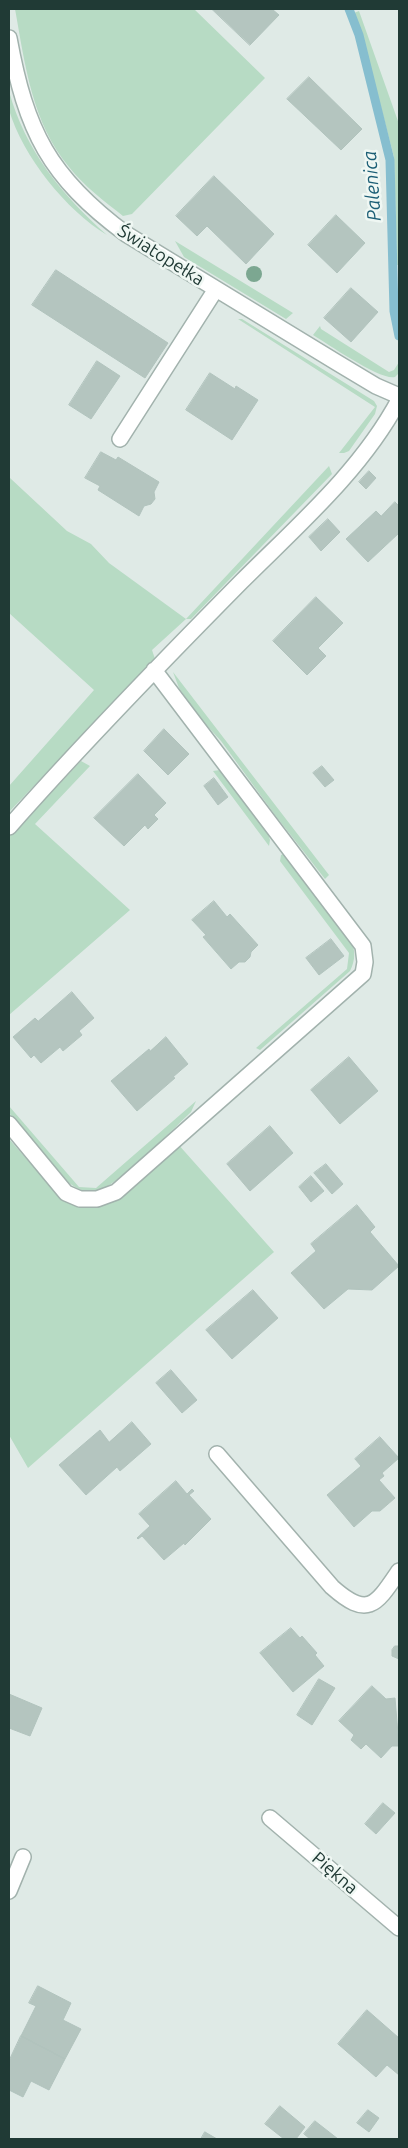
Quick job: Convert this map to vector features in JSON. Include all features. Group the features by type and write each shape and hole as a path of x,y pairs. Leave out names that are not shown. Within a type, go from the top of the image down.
{"street":[{"name":"Światopełka","path":"9,38 27,114 38,138 56,168 75,192 100,216 216,289 399,398"},
{"path":"120,439 216,289"},
{"path":"9,827 154,670 359,460 389,420 399,398"},
{"path":"9,1124 66,1193 80,1199 97,1200 116,1192 362,974 366,962 363,946 154,670"},
{"path":"217,1454 332,1587 343,1596 362,1606 370,1605 378,1600 399,1571"},
{"name":"Piękna","path":"270,1818 399,1928"},
{"path":"9,1891 23,1857"}],"green space":[{"path":"15,9 194,9 265,78 132,214 123,216 81,181 56,150 46,131 32,92 22,51"},
{"path":"359,11 399,124 399,265 397,265 394,157 354,13"},
{"path":"9,91 25,133 47,170 75,204 107,235 76,212 35,164 24,146 9,110"},
{"path":"175,241 293,313 286,319 184,257"},
{"path":"238,319 242,319 374,401 377,406 375,414 349,451 339,453 375,407"},
{"path":"320,326 321,329 389,372 394,370 399,362 399,373 395,377 388,377 354,361 313,335"},
{"path":"329,466 332,474 191,619 186,619"},
{"path":"10,478 67,531 91,544 109,563 186,619 152,650 155,659 9,812 9,786 94,690 9,613"},
{"path":"173,672 329,875 325,879 221,741 200,718 179,688"},
{"path":"81,761 90,766 35,824 130,910 9,1015 9,837"},
{"path":"220,770 268,833 269,846 213,771"},
{"path":"286,853 351,938 354,959 350,971 260,1050 256,1048 347,969 349,953 280,861 281,855"},
{"path":"196,1101 191,1112 131,1168 106,1187 93,1192 82,1190 69,1183 9,1113 9,1106 79,1187 96,1188"},
{"path":"9,1139 60,1197 83,1208 93,1208 112,1200 177,1143 274,1252 28,1468 9,1435"}],"building":[{"path":"212,9 272,9 279,15 250,45"},
{"path":"309,77 362,129 341,150 287,99"},
{"path":"214,176 274,234 246,264 207,226 197,236 176,216"},
{"path":"336,215 365,243 337,273 308,245"},
{"path":"56,270 168,343 145,378 32,305"},
{"path":"351,288 378,312 351,342 324,318"},
{"path":"97,361 120,376 91,419 69,405"},
{"path":"210,373 235,389 236,386 258,400 232,440 186,410"},
{"path":"101,452 116,460 118,457 159,482 154,492 155,499 151,504 144,506 139,516 98,490 100,486 85,478"},
{"path":"369,471 376,478 366,489 359,482"},
{"path":"395,502 399,506 399,533 368,562 346,539 376,511 381,516"},
{"path":"328,519 340,532 321,551 309,537"},
{"path":"316,597 343,623 318,648 326,656 307,675 273,641"},
{"path":"164,729 189,754 168,775 144,751"},
{"path":"322,766 334,780 325,787 313,773"},
{"path":"138,774 166,803 154,815 158,819 148,829 145,825 124,846 94,818"},
{"path":"214,778 228,797 218,805 204,786"},
{"path":"214,901 227,917 230,914 258,945 245,962 239,962 231,969 203,937 206,935 192,920"},
{"path":"331,939 344,956 319,975 306,958"},
{"path":"72,992 94,1018 79,1031 82,1035 63,1051 60,1047 41,1063 34,1055 31,1058 13,1037 35,1018 38,1021"},
{"path":"166,1037 188,1064 137,1111 111,1081"},
{"path":"349,1057 378,1091 340,1124 311,1090"},
{"path":"270,1126 293,1153 250,1191 227,1164"},
{"path":"326,1164 343,1184 332,1194 314,1173"},
{"path":"311,1176 324,1191 311,1202 299,1187"},
{"path":"357,1205 375,1227 370,1232 399,1266 372,1290 348,1289 324,1309 291,1273 316,1251 311,1244"},
{"path":"253,1290 278,1318 232,1359 206,1330"},
{"path":"171,1370 197,1400 182,1413 156,1383"},
{"path":"132,1422 151,1444 120,1471 117,1467 86,1495 59,1465 100,1430 109,1442"},
{"path":"380,1437 399,1458 382,1473 384,1476 379,1480 395,1498 380,1511 372,1511 354,1527 327,1495 361,1466 355,1459"},
{"path":"176,1481 187,1494 192,1489 194,1491 189,1495 211,1519 185,1545 184,1543 164,1560 142,1536 137,1538 150,1526 139,1514"},
{"path":"291,1628 300,1638 302,1636 317,1653 315,1655 324,1666 293,1692 260,1653"},
{"path":"395,1646 399,1646 399,1659 392,1656 392,1650"},
{"path":"319,1679 335,1688 312,1725 297,1715"},
{"path":"372,1686 386,1699 395,1698 399,1746 392,1746 381,1758 366,1744 361,1749 351,1740 354,1735 339,1721"},
{"path":"9,1694 42,1708 30,1736 9,1728"},
{"path":"383,1803 395,1813 376,1834 365,1824"},
{"path":"38,1986 71,2003 63,2020 81,2029 65,2059 21,2036 36,2006 29,2003"},
{"path":"367,2010 399,2038 399,2075 387,2065 376,2077 338,2044"},
{"path":"21,2036 65,2059 49,2090 31,2081 23,2097 9,2090 9,2061"},
{"path":"280,2106 305,2127 296,2139 284,2139 265,2124"},
{"path":"368,2110 379,2118 369,2132 357,2123"},
{"path":"315,2121 338,2139 310,2139 304,2134"},
{"path":"205,2132 217,2139 201,2139"}],"waterway":[{"name":"Palenica","path":"349,9 359,35 390,160 394,311 399,336"}]}
